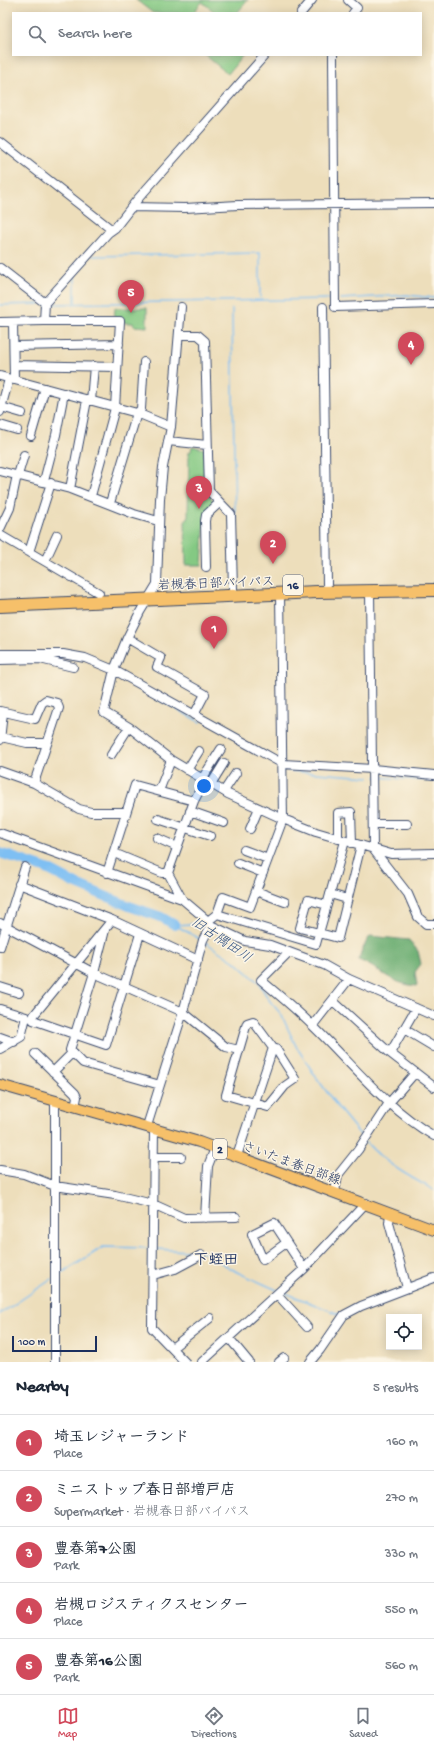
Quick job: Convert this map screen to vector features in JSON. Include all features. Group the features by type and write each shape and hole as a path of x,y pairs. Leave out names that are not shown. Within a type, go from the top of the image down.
{"highway":[{"name":"岩槻春日部バイパス","path":"0,606 233,589 327,584 434,583"},
{"name":"岩槻春日部バイパス","path":"0,597 99,593 150,595 280,594 434,590"}],"main road":[{"name":"さいたま春日部線","path":"0,1085 150,1127 215,1148 366,1203 434,1230"}],"street":[{"path":"302,12 312,0"},
{"path":"348,0 357,8 354,12"},
{"path":"44,320 45,303 112,230 264,56"},
{"path":"333,56 335,307 434,304"},
{"path":"0,142 112,230"},
{"path":"132,207 434,203"},
{"path":"0,268 45,303"},
{"path":"181,307 171,427 163,467 158,521 157,584 127,638 114,670 104,712 129,727 171,760 187,770 224,791 283,819 316,832 391,854 434,853"},
{"path":"323,307 327,584"},
{"path":"0,322 44,320 120,322 115,408 91,496"},
{"path":"13,322 14,365 12,379 1,407 22,413"},
{"path":"179,335 198,335 205,341 208,491 231,514 230,566 233,589"},
{"path":"14,346 119,344"},
{"path":"110,503 137,412 141,409 144,362"},
{"path":"14,365 117,367"},
{"path":"70,489 89,400 94,366"},
{"path":"0,376 115,408 137,412 171,427"},
{"path":"31,436 45,388"},
{"path":"29,552 48,482 64,394"},
{"path":"0,425 17,430"},
{"path":"168,441 207,445"},
{"path":"0,529 10,508 24,455"},
{"path":"0,471 48,482 110,503 134,514 158,521"},
{"path":"206,567 206,515 218,504"},
{"path":"45,561 57,534"},
{"path":"0,535 99,593"},
{"path":"370,591 374,849 408,894 418,917 426,924 434,924"},
{"path":"185,1362 152,1328 154,1157 150,1127 160,1085 183,1012 203,940 210,923 217,914 223,897 250,907 283,819 280,594"},
{"path":"127,638 161,658 157,667 205,694 194,715"},
{"path":"0,654 85,658 114,670 194,715 283,768 373,769 434,775"},
{"path":"0,660 45,656 73,667"},
{"path":"34,783 59,708 57,703 46,700 42,703 35,719 1,712 0,739 46,744"},
{"path":"111,755 129,727"},
{"path":"221,749 206,781 194,801 168,873 182,899 210,923 245,941 270,945 288,953 324,965 349,979 434,1016"},
{"path":"187,770 199,750"},
{"path":"159,792 171,760"},
{"path":"206,781 224,763"},
{"path":"0,771 34,783 79,809 91,812 126,812"},
{"path":"224,791 236,773"},
{"path":"107,873 135,785 194,801"},
{"path":"250,829 259,808"},
{"path":"190,811 224,823"},
{"path":"158,819 210,836"},
{"path":"373,824 407,824"},
{"path":"0,832 107,873 182,899"},
{"path":"157,838 177,847"},
{"path":"217,914 316,944 345,841"},
{"path":"327,905 308,900 300,928 338,938 361,846"},
{"path":"244,850 268,859"},
{"path":"114,853 162,873 168,873"},
{"path":"238,863 263,873"},
{"path":"0,947 3,924 24,867"},
{"path":"19,884 112,920 198,960"},
{"path":"256,891 285,902"},
{"path":"330,894 347,899"},
{"path":"112,920 34,1015 33,1020 106,1045 140,934"},
{"path":"3,924 77,962 94,973 183,1012 226,1047 239,1050"},
{"path":"106,927 76,1035 70,1050 83,1063 160,1085"},
{"path":"288,953 261,980 313,1025 389,1103 421,1128 434,1136"},
{"path":"313,1025 349,979"},
{"path":"0,987 19,993"},
{"path":"333,1001 390,1053 434,1087"},
{"path":"390,1053 416,1008"},
{"path":"0,1009 26,1017 21,1037 0,1049"},
{"path":"237,1156 254,1104 273,1050 253,1021 247,1023 226,1095 254,1104 268,1107 284,1086 295,1078 276,1049 273,1050"},
{"path":"404,1029 434,1047"},
{"path":"0,1037 14,1042"},
{"path":"53,1072 72,1052"},
{"path":"35,1054 75,1093 77,1097 75,1107"},
{"path":"335,1192 338,1175 364,1141 389,1103 415,1073"},
{"path":"55,1101 55,1362"},
{"path":"205,1218 208,1166 215,1148"},
{"path":"154,1157 181,1157"},
{"path":"0,1170 24,1174 55,1186 116,1195 153,1204 184,1218 236,1217"},
{"path":"202,1362 304,1270 366,1203"},
{"path":"390,1213 389,1223 407,1288"},
{"path":"286,1243 262,1260 252,1234 274,1223 304,1270"},
{"path":"153,1275 175,1269 201,1255"},
{"path":"310,1362 344,1315 361,1306 434,1278"},
{"path":"278,1294 307,1327"},
{"path":"172,1348 210,1318"},
{"path":"229,1338 249,1362"}],"green space":[{"path":"136,0 248,0 238,12 215,12 202,2 194,12 152,12"},
{"path":"206,56 242,56 228,74"},
{"path":"115,308 147,308 147,327 134,326 133,323 125,323 123,319 114,319"},
{"path":"192,446 204,449 206,492 216,504 205,515 202,565 186,565 185,522 188,517 189,452 191,451"},
{"path":"370,936 409,940 418,951 421,964 415,972 417,986 407,985 392,979 358,960"}],"waterway":[{"path":"93,256 260,253 260,297"},
{"path":"75,274 75,302"},
{"path":"340,299 407,295 434,298"},
{"path":"50,304 332,299"},
{"path":"0,305 40,304"},
{"path":"232,309 235,527"},
{"path":"118,676 144,691"},
{"path":"149,694 200,722"},
{"path":"286,769 290,771 369,777"},
{"path":"376,777 434,781"},
{"name":"旧古隅田川","path":"0,853 47,869 74,883 129,906 161,917 175,925"},
{"path":"177,925 205,923"},
{"name":"旧古隅田川","path":"175,925 200,939"},
{"path":"241,935 283,943"},
{"name":"旧古隅田川","path":"205,942 238,964 259,983 269,1000 281,1014 296,1046 314,1074 339,1109 362,1137"},
{"name":"旧古隅田川","path":"366,1142 389,1163 434,1190"},
{"path":"59,1275 103,1247 151,1248"},
{"path":"157,1249 203,1252 237,1272 277,1290"},
{"path":"0,1314 52,1279"},
{"path":"283,1292 341,1315"}],"place":[{"name":"豊春第16公園","path":"131,313"},
{"name":"岩槻ロジスティクスセンター","path":"411,365"},
{"name":"豊春第7公園","path":"199,509"},
{"name":"ミニストップ春日部増戸店","path":"273,564"},
{"name":"埼玉レジャーランド","path":"214,649"}],"district":[{"name":"下蛭田","path":"216,1259"}]}
